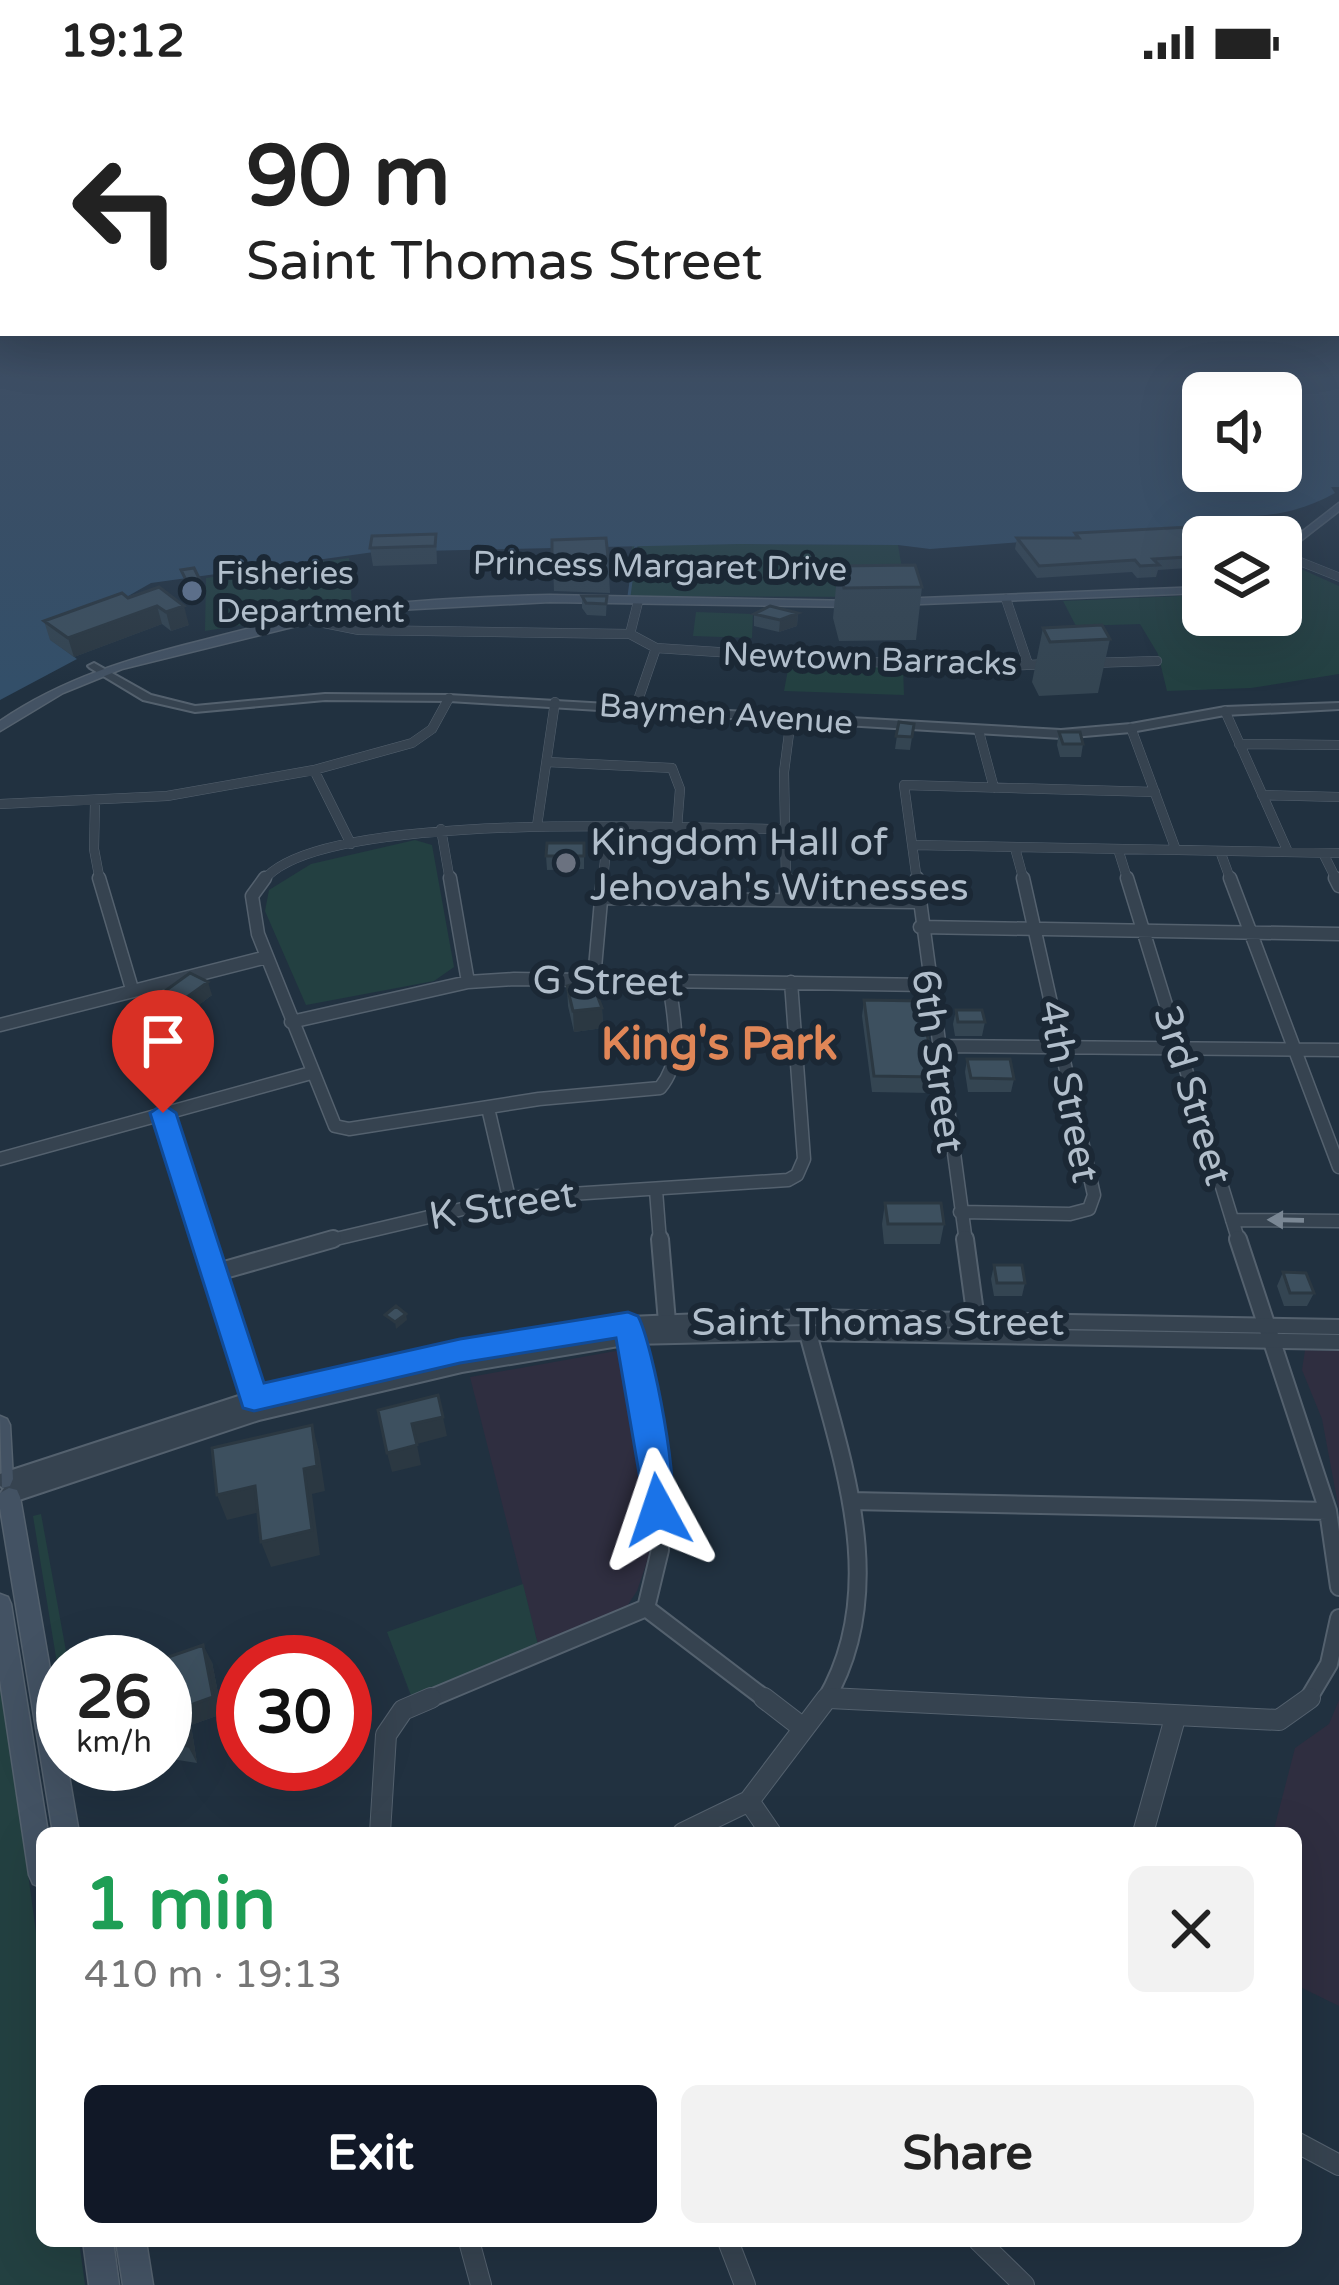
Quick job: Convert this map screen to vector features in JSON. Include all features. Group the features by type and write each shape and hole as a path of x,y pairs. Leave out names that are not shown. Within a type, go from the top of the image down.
{"main road":[{"path":"1302,537 1339,506"},
{"name":"Princess Margaret Drive","path":"0,714 97,669 179,640 309,620 348,620 442,599 1006,599 1182,591"},
{"name":"Princess Margaret Drive","path":"0,727 97,669 262,627"},
{"path":"76,681 98,677 118,682 115,670 128,660"},
{"path":"0,1425 5,1489 65,1827"},
{"path":"0,1604 36,1836"},
{"path":"99,2247 104,2285"},
{"path":"132,2247 138,2285"}],"street":[{"path":"1302,562 1339,577"},
{"path":"1006,599 1028,664"},
{"path":"630,634 638,602"},
{"path":"348,620 630,634 656,648 636,706"},
{"name":"Newtown Barracks","path":"656,648 965,668 1156,661"},
{"name":"Baymen Avenue","path":"97,669 154,701 195,709 325,697 448,698 1061,734 1131,728 1226,711 1339,706"},
{"path":"0,804 95,802 225,788 314,770 412,742 433,729 448,698"},
{"path":"537,826 556,702"},
{"path":"1226,711 1288,852"},
{"path":"787,900 784,772 791,718"},
{"path":"1131,728 1176,850"},
{"path":"979,732 994,788 1155,792"},
{"path":"1239,744 1339,745"},
{"path":"547,763 672,768 680,789 677,828"},
{"path":"314,770 351,844"},
{"name":"6th Street","path":"978,1329 916,902 914,845 904,785 994,788"},
{"path":"1262,795 1339,796"},
{"path":"95,802 91,825 95,855 132,989"},
{"path":"594,979 608,827"},
{"path":"669,981 675,1061 671,1079 660,1088 349,1129 335,1126 328,1118 267,957 252,896 273,868 351,844 441,829 786,829"},
{"path":"441,829 468,982"},
{"path":"914,845 1339,853"},
{"name":"4th Street","path":"961,1212 1070,1214 1089,1209 1094,1196 1037,927 1015,848"},
{"name":"3rd Street","path":"1118,848 1232,1220 1328,1511 1339,1587"},
{"path":"1220,851 1339,1166"},
{"path":"1323,853 1339,886"},
{"path":"602,898 916,902"},
{"path":"920,927 1339,934"},
{"path":"0,1024 267,957"},
{"name":"G Street","path":"291,1022 468,982 594,979 929,985"},
{"name":"K Street","path":"214,1273 391,1222 509,1198 776,1182 797,1175 804,1159 791,982"},
{"path":"938,1046 1339,1050"},
{"path":"0,1159 311,1072"},
{"path":"488,1108 509,1198"},
{"path":"163,1113 254,1399"},
{"path":"656,1190 668,1327"},
{"path":"1232,1220 1339,1221"},
{"name":"Saint Thomas Street","path":"5,1489 254,1399 462,1365 629,1331 804,1317 978,1329"},
{"name":"Saint Thomas Street","path":"668,1327 808,1333 978,1329 1268,1333 1339,1327"},
{"path":"629,1331 657,1471 660,1550 646,1608"},
{"path":"695,1827 749,1801 827,1698 849,1653 860,1608 850,1501 808,1333"},
{"name":"Saint Thomas Street","path":"1268,1333 1339,1342"},
{"name":"Saint Thomas Street","path":"5,1489 333,1387"},
{"path":"850,1501 1328,1511"},
{"path":"646,1608 803,1728"},
{"path":"380,1827 386,1735 403,1710 646,1608"},
{"path":"827,1698 1279,1720 1304,1709 1337,1641 1339,1618"},
{"path":"1145,1827 1174,1718"},
{"path":"749,1801 767,1827"},
{"path":"1302,2145 1339,2164"},
{"path":"471,2247 481,2285"},
{"path":"730,2247 745,2285"},
{"path":"985,2247 1024,2285"}],"shaded area":[{"path":"0,478 1182,478 1182,492 1302,492 1302,478 1339,478 1339,487 1331,487 1335,493 1271,515 1182,516 1182,529 930,549 741,544 374,552 151,583 51,640 77,659 0,700"},
{"path":"627,1349 653,1477 650,1553 637,1591 622,1614 540,1653 470,1377"},
{"path":"1305,1350 1339,1351 1339,1510 1322,1419 1302,1370"},
{"path":"1339,1700 1339,2006 1302,1988 1302,1827 1275,1827 1295,1748 1329,1724"}],"green space":[{"path":"632,545 898,545 907,597 629,596"},
{"path":"349,558 352,607 205,631 206,578"},
{"path":"1302,569 1339,586 1339,674 1251,688 1167,691 1158,654 1140,624 1076,626 1063,601 1182,596 1182,636 1302,636"},
{"path":"696,612 753,614 752,638 693,636"},
{"path":"790,659 903,667 904,695 784,691"},
{"path":"415,840 432,845 454,967 434,981 306,1005 265,911 269,890 311,864"},
{"path":"41,1514 63,1635 52,1635 33,1516"},
{"path":"523,1584 540,1653 412,1698 387,1632"},
{"path":"0,1666 36,1933 36,2247 80,2247 85,2285 0,2285"}],"building":[{"path":"1182,527 1182,557 1153,559 1159,565 1140,566 1135,560 1039,566 1017,538 1079,538 1075,533"},
{"path":"436,534 435,546 370,548 372,536"},
{"path":"606,538 608,557 552,556 552,540"},
{"path":"915,565 922,587 844,588 838,566"},
{"path":"194,568 200,580 187,582 181,570"},
{"path":"159,587 184,606 166,612 157,606 68,638 44,621 122,593 128,598"},
{"path":"582,596 607,596 606,604 586,603"},
{"path":"770,606 798,613 780,620 754,614"},
{"path":"1102,625 1110,639 1050,642 1043,628"},
{"path":"899,722 914,724 912,737 896,736"},
{"path":"1059,732 1080,732 1083,744 1063,744"},
{"path":"547,843 584,843 584,856 546,856"},
{"path":"190,973 208,982 183,1000 165,991"},
{"path":"591,979 602,1008 573,1011 567,986"},
{"path":"864,1000 922,1001 934,1077 874,1076"},
{"path":"956,1010 982,1010 985,1022 958,1022"},
{"path":"967,1059 1010,1059 1014,1079 971,1078"},
{"path":"885,1203 941,1203 944,1224 888,1224"},
{"path":"994,1265 1022,1265 1025,1283 997,1283"},
{"path":"1283,1272 1306,1273 1314,1293 1290,1293"},
{"path":"396,1306 406,1314 395,1322 385,1315"},
{"path":"438,1395 443,1417 412,1424 417,1445 387,1453 378,1410"},
{"path":"312,1425 317,1466 304,1469 312,1530 261,1542 255,1486 217,1495 212,1448"},
{"path":"203,1645 213,1697 192,1704 192,1649"}],"waterway":[{"path":"629,596 636,546"}],"place":[{"name":"Fisheries Department","path":"192,591"},
{"name":"Kingdom Hall of Jehovah's Witnesses","path":"566,863"}],"district":[{"name":"King's Park","path":"719,1043"}],"route":[{"path":"163,1113 254,1399 460,1351 628,1324 657,1471 658,1510"}]}
